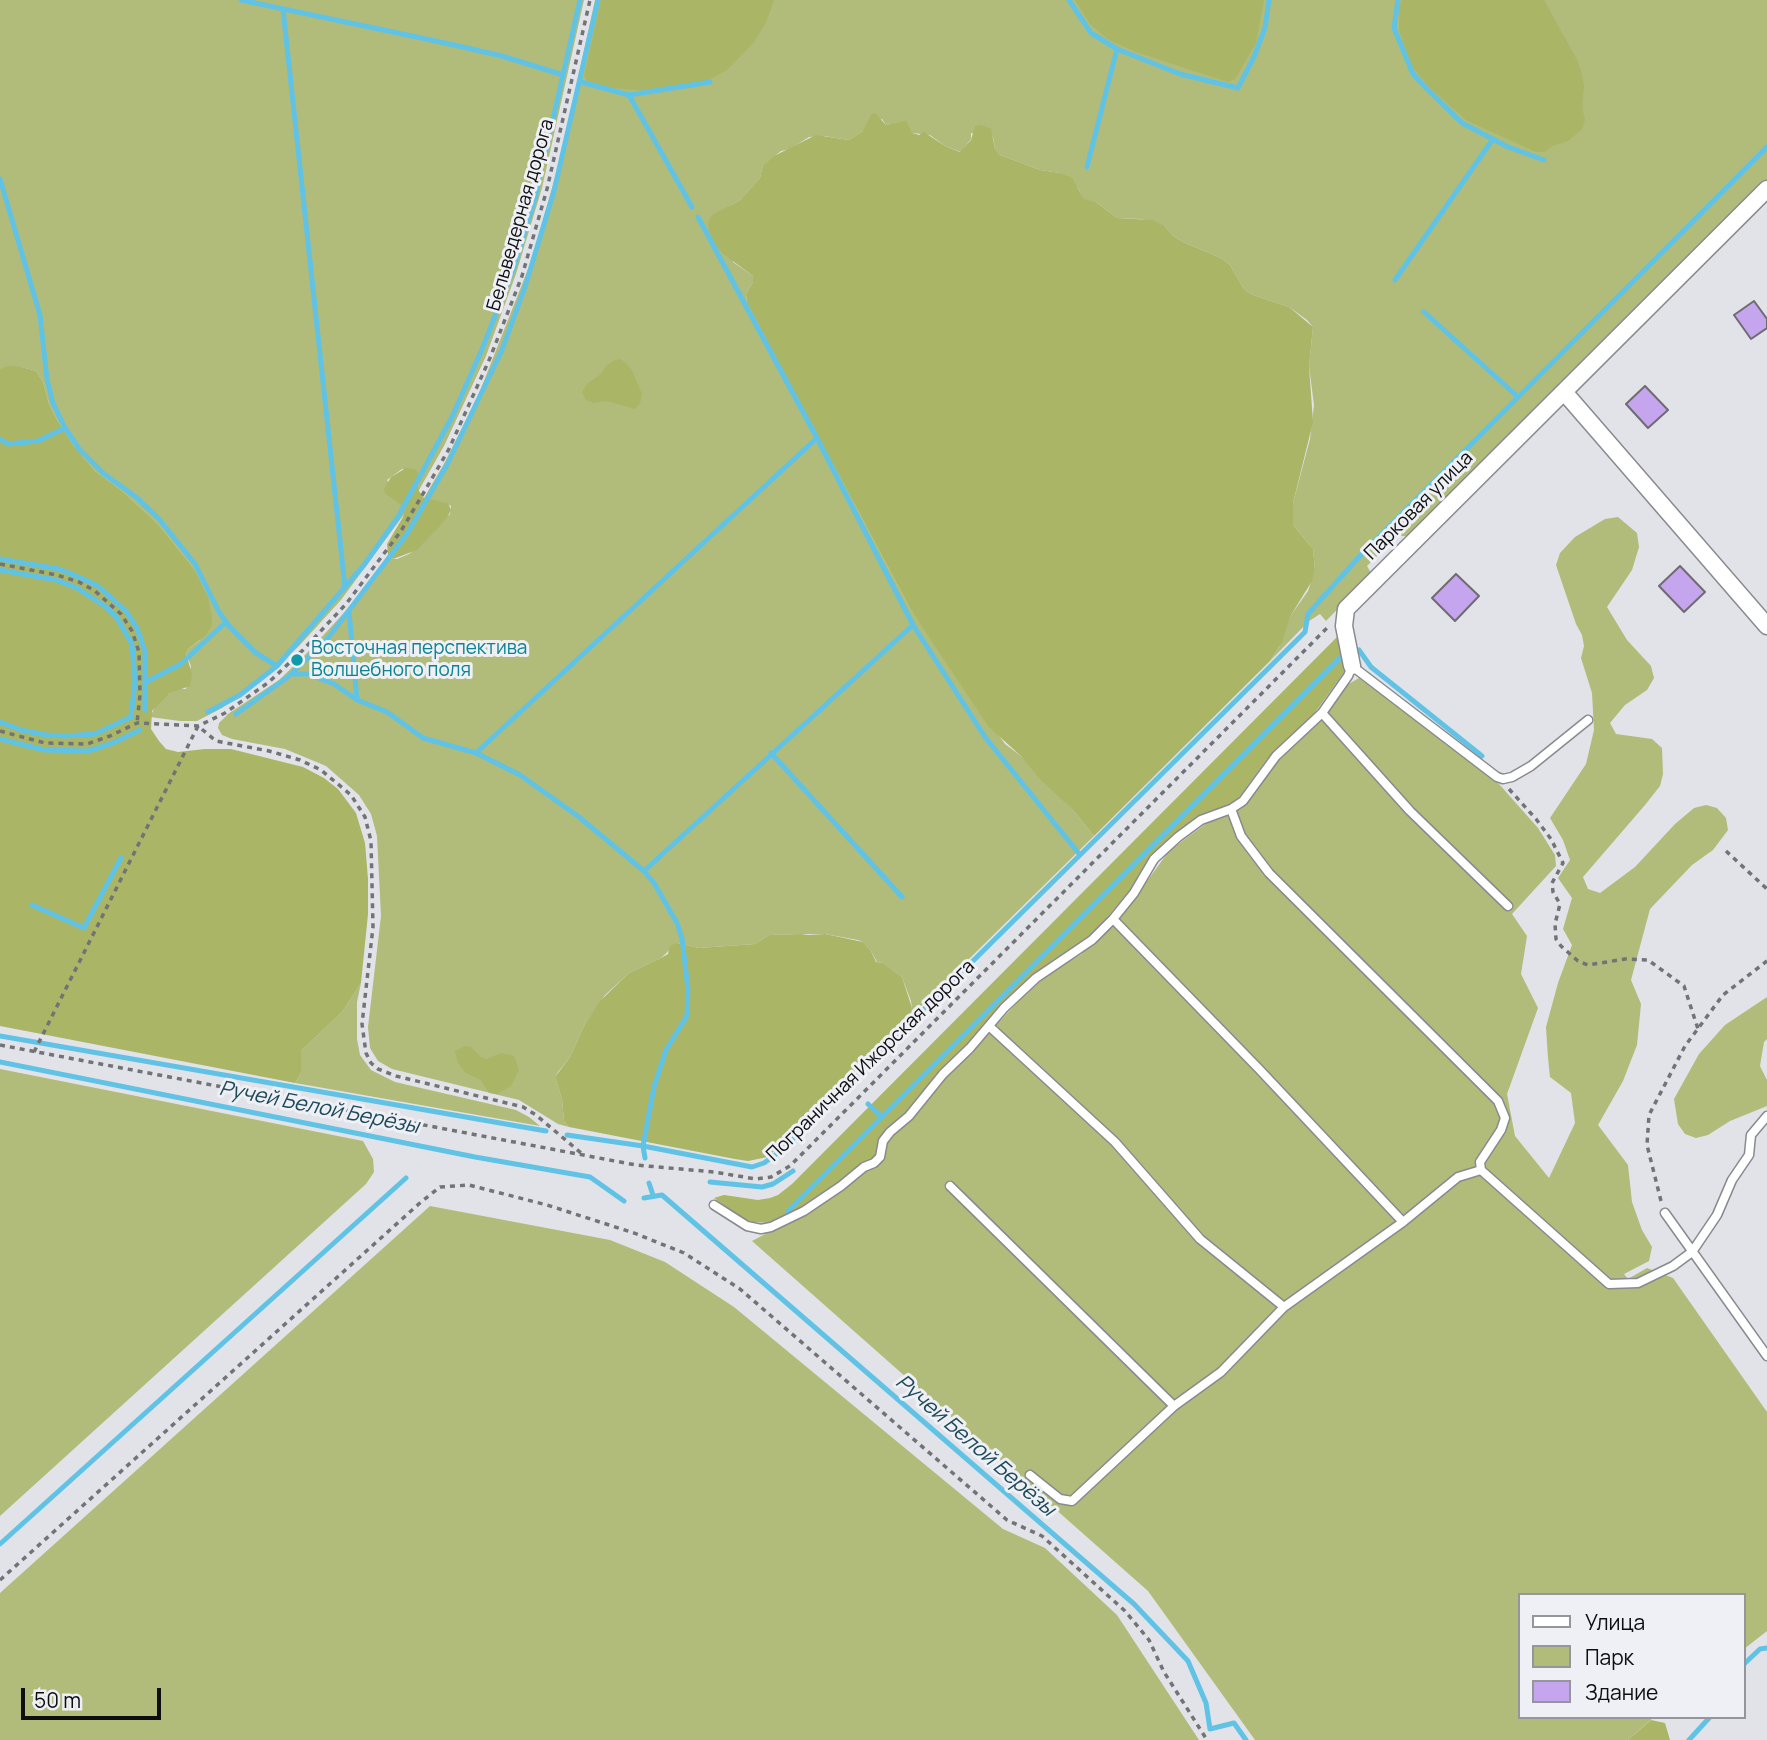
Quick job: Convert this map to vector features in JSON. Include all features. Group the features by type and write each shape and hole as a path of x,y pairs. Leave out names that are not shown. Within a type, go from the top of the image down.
{"street":[{"name":"Парковая улица","path":"1352,666 1343,626 1346,609 1767,189"},
{"path":"1564,393 1767,626"}],"lane":[{"path":"713,1205 747,1226 761,1229 780,1223 811,1207 880,1157 883,1141 890,1132 909,1116 943,1074 989,1026 1036,978 1092,940 1113,919 1134,893 1154,859 1178,836 1211,815 1231,809 1243,801 1270,762 1322,713 1352,666 1497,777 1512,777 1520,773 1588,719"},
{"path":"1322,713 1410,811 1508,906"},
{"path":"1231,809 1241,836 1269,873 1498,1101 1505,1118 1501,1130 1480,1162 1481,1170 1609,1284 1638,1283 1673,1266 1692,1252 1717,1215 1732,1180 1749,1155 1751,1135 1767,1116"},
{"path":"1113,919 1403,1222"},
{"path":"989,1026 1115,1142 1200,1239 1284,1307"},
{"path":"1030,1475 1060,1499 1072,1501 1174,1406 1221,1372 1284,1307 1403,1222 1458,1177 1481,1170"},
{"path":"950,1186 1174,1406"},
{"path":"1665,1213 1767,1356"}],"path":[{"name":"Бельведерная дорога","path":"137,723 198,726 225,713 269,682 346,604 401,531 449,449 491,358 522,276 550,177 590,0"},
{"path":"0,564 45,572 79,582 95,591 121,614 132,631 139,652 140,695 137,723 87,744 46,743 0,731"},
{"name":"Пограничная Ижорская дорога","path":"0,1045 660,1168 714,1172 757,1180 781,1173 1306,648"},
{"path":"34,1052 198,726 216,741 277,753 321,769 351,794 365,817 372,841 373,927 362,1024 366,1053 371,1063 396,1076 523,1107 583,1154"},
{"path":"1497,777 1536,819 1551,839 1563,863 1552,883 1553,892 1560,905 1555,924 1556,939 1561,946 1578,961 1588,965 1648,960 1684,986 1698,1029"},
{"path":"1726,851 1767,889"},
{"path":"1665,1213 1654,1181 1647,1145 1649,1115 1685,1046 1723,995 1767,961"},
{"path":"0,1580 421,1202 440,1187 469,1185 547,1205 634,1233 684,1253 740,1289 1007,1520 1042,1536 1125,1611 1149,1640 1164,1672 1208,1740"}],"green space":[{"path":"0,0 584,0 542,188 516,274 486,356 444,446 419,490 418,473 402,469 387,480 405,508 405,513 341,600 265,678 222,708 197,721 150,717 156,705 170,693 177,689 186,689 191,666 186,654 188,649 200,640 208,596 195,570 158,524 121,490 95,471 74,446 56,418 43,382 36,371 22,367 0,369"},
{"path":"595,0 1767,0 1767,182 1409,536 1397,536 1367,566 1371,573 1369,577 1326,621 1320,614 1309,621 1270,661 1279,647 1291,615 1308,591 1315,570 1313,549 1293,525 1293,503 1310,439 1314,405 1309,366 1313,327 1307,320 1289,307 1253,295 1244,289 1230,265 1221,258 1173,236 1164,225 1141,219 1117,218 1096,202 1084,200 1078,188 1060,173 1040,170 1000,155 995,149 993,137 971,133 971,139 961,152 945,146 930,135 912,133 899,123 886,125 882,119 849,140 824,136 809,137 790,149 781,151 763,165 760,178 739,201 728,207 733,262 753,276 753,282 746,294 747,303 911,610 1005,744 1021,756 1094,836 909,1018 911,1001 902,977 883,963 877,962 871,951 858,940 825,934 801,934 769,935 755,944 699,948 677,943 661,958 629,973 605,995 585,1024 570,1057 555,1077 562,1099 564,1121 569,1127 558,1124 519,1100 392,1069 378,1061 370,1048 368,1027 381,916 377,836 371,814 359,795 326,766 285,749 232,739 222,735 218,728 228,714 279,680 305,655 355,601 388,555 397,559 409,554 450,514 451,506 424,498 478,396 532,259 561,156"},
{"path":"601,0 774,0 766,22 754,42 727,70 709,80 647,91 613,88 589,82 584,76"},
{"path":"1075,0 1264,0 1256,43 1235,79 1228,82 1136,52 1109,40 1090,24"},
{"path":"1402,0 1544,0 1581,71 1585,120 1582,129 1568,141 1552,146 1545,152 1536,152 1466,120 1430,88 1412,67 1399,30 1399,7"},
{"path":"875,113 886,125 906,121 912,133 919,135 924,132 960,152 971,140 975,126 991,129 995,149 1000,155 1040,170 1072,178 1084,199 1096,202 1117,218 1152,220 1164,225 1173,236 1221,258 1230,265 1244,289 1253,295 1289,307 1313,327 1309,366 1313,422 1293,503 1293,525 1313,549 1315,570 1312,581 1291,615 1282,642 1270,661 1094,836 1021,756 989,727 911,610 747,303 746,294 753,282 753,276 722,253 709,231 708,223 712,215 739,201 760,178 763,165 774,156 816,135 849,140 863,131 871,115"},
{"path":"620,359 632,371 642,394 640,403 635,409 611,402 594,403 586,400 582,392 587,384 601,374 606,366"},
{"path":"9,366 36,371 43,382 56,418 74,446 95,471 121,490 158,524 195,570 208,596 211,627 186,654 192,674 190,686 170,693 152,711 151,729 159,741 166,749 178,752 231,749 303,767 338,789 356,813 365,843 368,879 368,914 361,983 342,1012 301,1051 301,1073 295,1083 0,1026 0,369"},
{"path":"406,468 418,472 419,491 424,498 448,503 451,510 447,518 417,550 393,559 388,555 387,544 403,517 405,508 385,493 384,489 391,477"},
{"path":"1618,517 1637,533 1639,547 1632,570 1607,607 1627,640 1651,666 1654,678 1647,690 1625,705 1610,723 1616,734 1652,739 1662,748 1663,774 1660,786 1583,877 1588,889 1600,893 1635,867 1675,824 1694,808 1706,805 1717,808 1726,818 1728,830 1713,850 1692,865 1650,909 1631,980 1641,1004 1637,1045 1623,1081 1598,1125 1628,1165 1632,1202 1642,1230 1652,1247 1649,1261 1624,1274 1628,1279 1647,1268 1673,1278 1767,1412 1767,1631 1746,1647 1746,1593 1518,1593 1518,1719 1652,1719 1628,1740 1255,1740 1148,1591 752,1241 809,1211 881,1161 890,1138 913,1117 940,1084 1017,1003 1047,975 1080,955 1115,925 1169,851 1211,820 1240,809 1278,758 1323,719 1347,685 1359,678 1433,731 1499,784 1538,828 1555,855 1556,866 1512,914 1527,936 1521,974 1538,1008 1507,1094 1515,1136 1549,1178 1575,1123 1571,1093 1550,1077 1548,1058 1546,1027 1572,945 1563,929 1572,898 1558,878 1570,860 1563,840 1550,818 1586,764 1594,730 1592,693 1581,658 1584,646 1582,635 1556,565 1560,553 1575,537 1605,519"},
{"path":"1340,634 1347,668 1311,718 1267,759 1235,803 1199,816 1175,833 1151,856 1130,890 1099,927 1076,947 1034,975 1002,1005 967,1045 939,1071 906,1113 879,1138 876,1155 809,1203 769,1223 744,1219 714,1198 724,1195 758,1200 770,1198 792,1184"},
{"path":"825,934 863,942 876,962 883,963 902,977 912,1008 909,1018 768,1157 748,1161 735,1159 569,1127 564,1121 562,1099 555,1077 570,1057 585,1024 600,1001 629,973 668,954 670,946 677,943 699,948 755,944 769,935"},
{"path":"361,983 357,1002 357,1039 360,1055 371,1070 395,1082 516,1110 540,1126 295,1083 301,1073 301,1051 342,1012"},
{"path":"1767,997 1767,1039 1764,1042 1760,1066 1767,1080 1767,1106 1730,1121 1708,1135 1696,1138 1685,1134 1678,1124 1674,1099 1699,1054 1725,1025"},
{"path":"465,1046 471,1047 487,1059 501,1053 514,1056 519,1070 511,1086 497,1094 489,1093 481,1080 466,1073 458,1063 455,1051"},
{"path":"0,1069 363,1141 373,1159 374,1172 366,1184 0,1516"},
{"path":"430,1206 610,1240 665,1262 734,1307 1003,1529 1045,1548 1117,1615 1199,1740 0,1740 0,1593"},
{"path":"1651,1720 1665,1723 1670,1740 1628,1740"}],"building":[{"path":"1754,301 1767,319 1767,328 1751,339 1734,315"},
{"path":"1645,386 1668,410 1648,428 1626,404"},
{"path":"1680,566 1705,592 1684,612 1659,586"},
{"path":"1456,574 1479,596 1455,621 1432,598"}],"waterway":[{"path":"241,0 502,56 563,75"},
{"path":"544,159 580,0"},
{"path":"236,714 288,677 328,638 407,534 447,465 502,350 525,287 554,191 598,0"},
{"path":"1069,0 1091,33 1117,49 1180,74 1238,88 1265,28 1269,0"},
{"path":"1398,0 1394,28 1413,74 1462,123 1508,147 1544,160"},
{"path":"283,9 345,587"},
{"path":"1087,167 1117,49"},
{"path":"581,82 629,95 710,82"},
{"path":"629,95 692,207"},
{"path":"1395,280 1493,139"},
{"path":"1080,855 1305,632 1308,614 1359,557 1767,147"},
{"path":"208,712 240,695 277,666 364,565 398,517 452,417 483,347 514,267 541,171"},
{"path":"0,179 40,315 47,379 53,403 65,428 80,450 104,474 136,497 159,519 195,564 219,612 230,627 256,653 277,666"},
{"path":"567,1135 643,1146 752,1167 764,1163 783,1149 1080,855 985,737 913,625 817,438 698,217"},
{"path":"1424,312 1517,396"},
{"path":"0,439 8,444 38,441 65,428"},
{"path":"476,753 817,438"},
{"path":"0,559 59,569 81,578 98,586 126,611 137,628 145,651 145,710"},
{"path":"0,570 56,580 77,588 106,607 117,618 132,644 135,681 131,717 95,734 46,735 0,722"},
{"path":"349,611 357,700"},
{"path":"146,682 181,664 226,622"},
{"path":"644,871 913,625"},
{"path":"1359,650 1371,667 1482,756"},
{"path":"788,1211 1342,656"},
{"path":"292,674 308,674 334,684 357,700 387,712 423,738 476,753 520,775 579,817 644,871 654,883 677,923 682,938 688,989 687,1016 666,1050 654,1087 643,1146 645,1158"},
{"path":"0,739 44,750 88,751 140,730"},
{"path":"771,753 902,897"},
{"path":"32,905 84,928 121,858"},
{"path":"0,1036 546,1131"},
{"name":"Ручей Белой Берёзы","path":"0,1062 475,1157 590,1177 624,1201"},
{"path":"868,1104 882,1117"},
{"path":"710,1182 762,1187 773,1184 793,1171"},
{"path":"0,1544 406,1178"},
{"path":"649,1183 653,1195"},
{"name":"Ручей Белой Берёзы","path":"644,1198 662,1195 1134,1604 1188,1661 1206,1703 1210,1729 1234,1723 1246,1740"},
{"name":"Ручей Белой Берёзы","path":"1746,1662 1760,1649 1767,1648"},
{"name":"Ручей Белой Берёзы","path":"1689,1740 1708,1719"}],"place":[{"name":"Восточная перспектива Волшебного поля","path":"297,660"}]}
